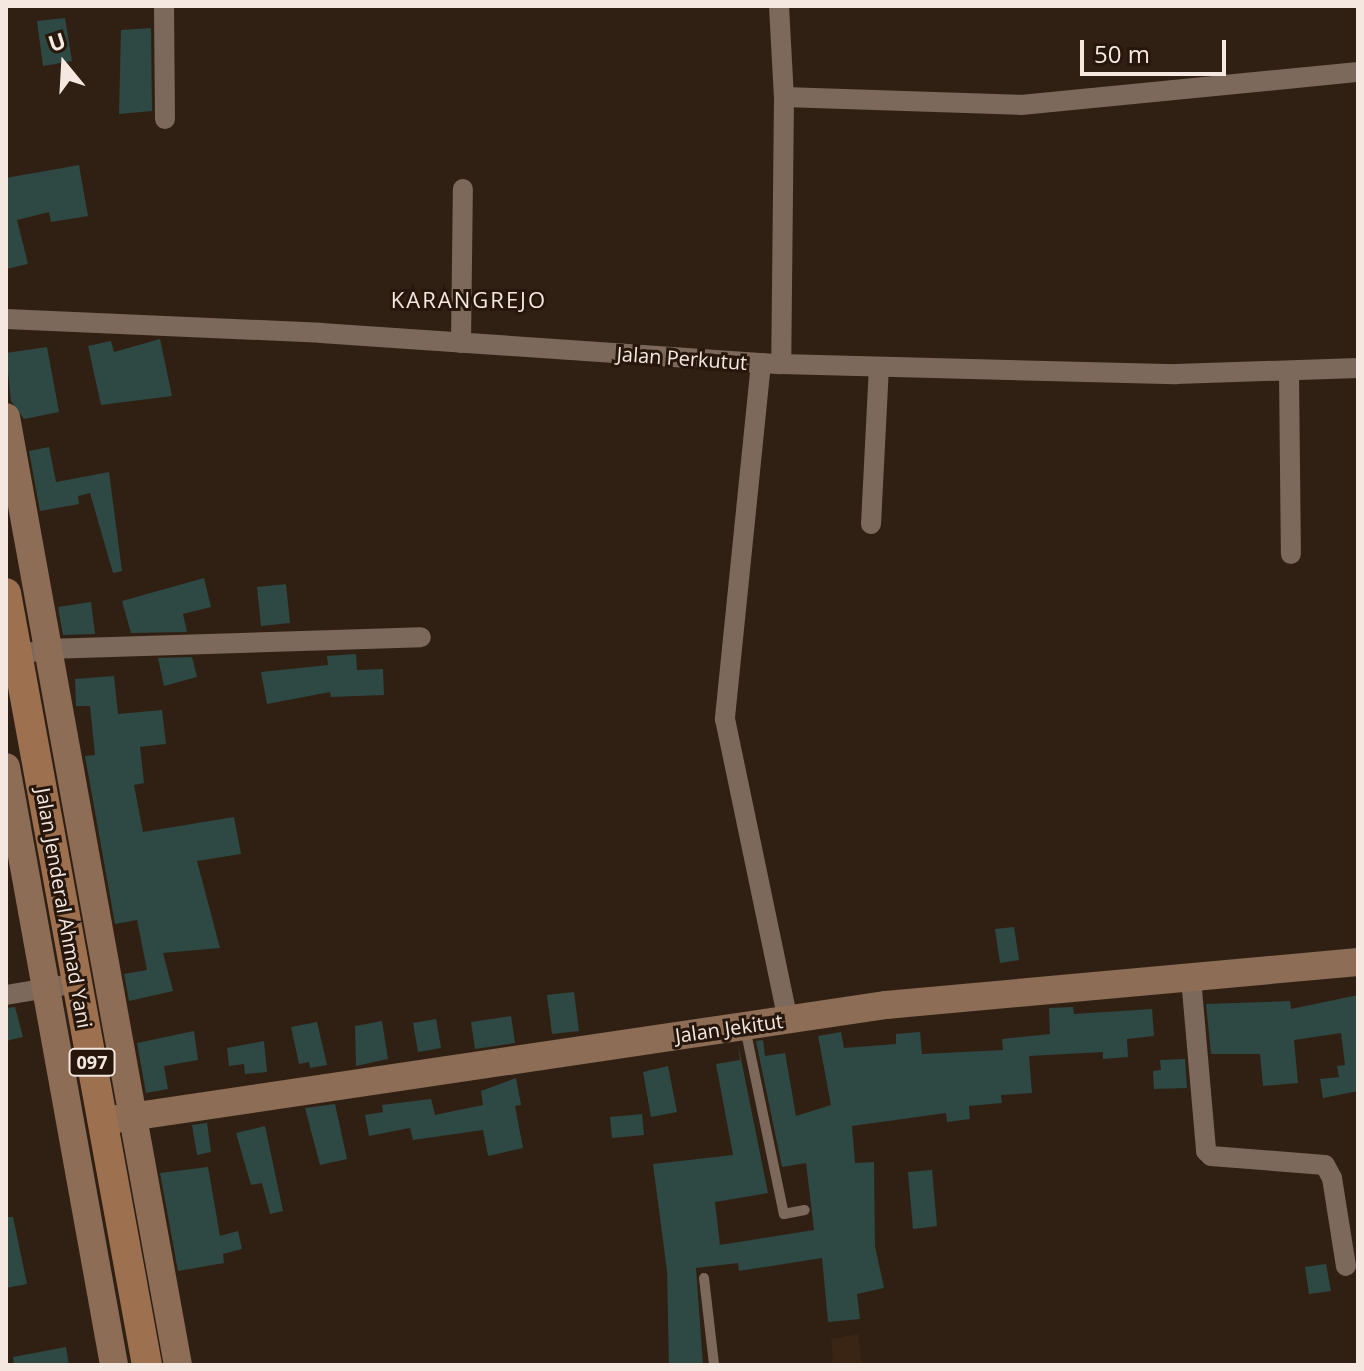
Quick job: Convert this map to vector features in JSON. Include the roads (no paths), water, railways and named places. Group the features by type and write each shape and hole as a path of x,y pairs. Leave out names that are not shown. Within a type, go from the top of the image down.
{"main road":[{"name":"Jalan Jenderal Ahmad Yani","path":"6,593 17,655 15,689 78,983 147,1365"}],"street":[{"path":"164,6 165,119"},
{"path":"779,6 784,97 771,363 725,719 788,1020"},
{"path":"784,97 1021,105 1089,102 1358,72"},
{"path":"461,343 463,189"},
{"name":"Jalan Perkutut","path":"6,319 879,367 1289,373 1358,368"},
{"path":"871,524 879,367"},
{"path":"1289,373 1291,554"},
{"path":"6,417 178,1365"},
{"path":"17,655 47,649 421,637"},
{"path":"6,767 114,1365"},
{"name":"Jalan Jekitut","path":"103,1121 886,1005 1358,962"},
{"path":"1191,978 1206,1151 1211,1156 1325,1165 1332,1178 1346,1266"},
{"path":"6,995 78,983"}],"lane":[{"path":"745,1026 784,1214 805,1210"},
{"path":"704,1278 714,1365"}],"district":[{"name":"KARANGREJO","path":"469,300"}]}
